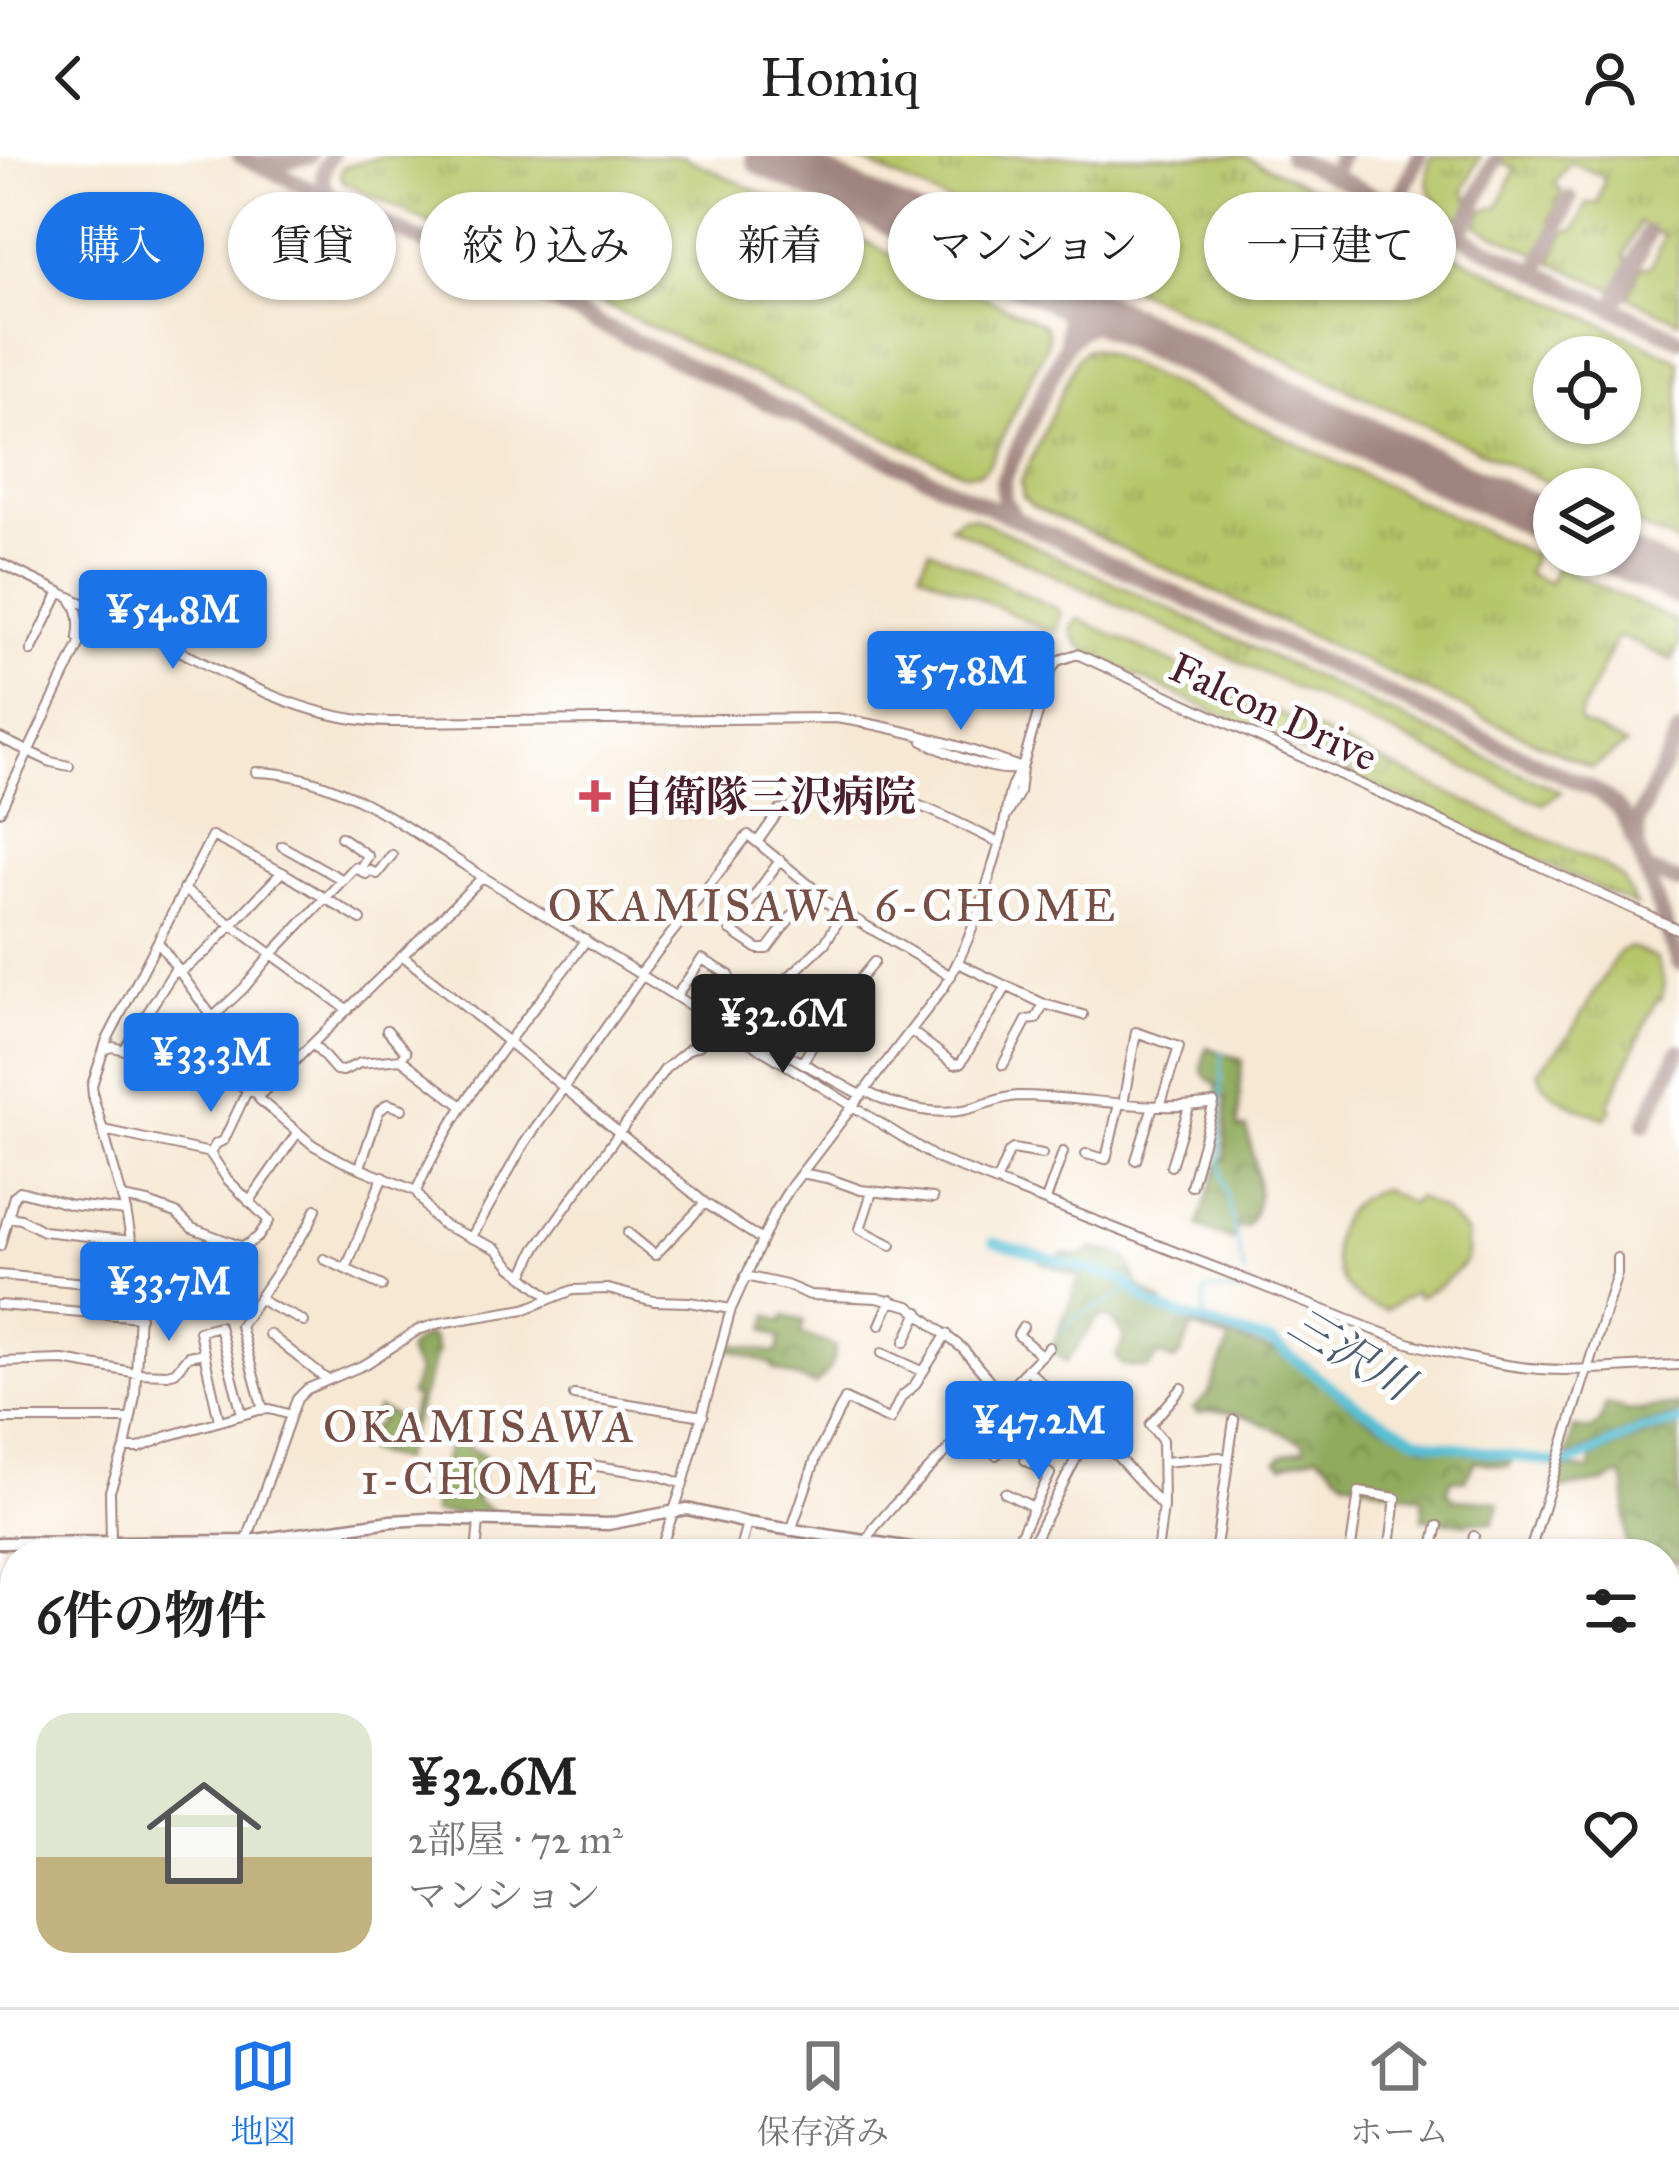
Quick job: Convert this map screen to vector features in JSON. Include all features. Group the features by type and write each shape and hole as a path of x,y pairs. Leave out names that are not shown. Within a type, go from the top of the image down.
{"main road":[{"path":"263,1539 428,1519 608,1524 687,1509 846,1539"}],"street":[{"path":"0,563 242,682 346,719 836,718 1022,768"},
{"path":"31,651 63,593"},
{"path":"63,593 76,606 75,651"},
{"path":"0,811 97,609"},
{"path":"88,628 100,620 123,623"},
{"name":"Falcon Drive","path":"1022,768 1052,666 1064,657 1085,656 1679,930"},
{"path":"905,733 1009,772 1022,768"},
{"path":"0,738 69,766"},
{"path":"1007,817 1011,783 1022,768"},
{"path":"664,1539 731,1309 745,1276 775,1212 801,1173 951,976 974,929 1022,768"},
{"path":"1003,770 1011,783"},
{"path":"256,772 346,791 938,1159 1408,1343 1528,1367 1679,1364"},
{"path":"758,842 780,811 870,794 935,812 999,843"},
{"path":"471,1238 524,1144 641,975 748,835 824,901 951,976"},
{"path":"111,1539 110,1491 131,1419 138,1373 140,1288 126,1211 92,1090 106,1042 212,836 361,920"},
{"path":"341,837 368,856 358,870"},
{"path":"282,846 343,880"},
{"path":"211,1018 355,868 377,874 392,855"},
{"path":"780,860 730,930 758,949 767,949 813,889"},
{"path":"124,1050 178,971 207,951 282,872"},
{"path":"211,1153 257,1091 349,1010 483,877"},
{"path":"183,889 349,1010"},
{"path":"523,1276 535,1250 665,1069 688,1048 700,1045 746,993 762,1002 824,943 843,913"},
{"path":"416,1191 463,1106 586,940"},
{"path":"158,941 260,1100 313,1145 416,1191 442,1225 497,1249 551,1298"},
{"path":"404,956 705,1202 762,1240"},
{"path":"675,996 702,959 729,975"},
{"path":"803,1061 838,1006 874,962"},
{"path":"958,963 1044,1004 1083,1015"},
{"path":"911,1031 954,1064 962,1064 1007,986"},
{"path":"808,1008 818,993 838,1006"},
{"path":"1003,1065 1027,1020 1036,1019 1044,1004"},
{"path":"721,1023 863,1093 898,1105 962,1110 1015,1096 1156,1106 1214,1103 1190,1186"},
{"path":"387,1030 406,1052 401,1059"},
{"path":"1086,1154 1106,1159 1136,1032 1180,1047 1136,1160"},
{"path":"313,1044 336,1070 401,1059 463,1106"},
{"path":"104,1049 113,1047 227,1076 257,1091"},
{"path":"360,1167 380,1111 388,1104 402,1109"},
{"path":"1171,1166 1189,1107"},
{"path":"104,1130 211,1153 227,1178 269,1221 243,1247 192,1228 176,1213 122,1198"},
{"path":"248,1202 298,1132"},
{"path":"998,1180 1009,1151 1042,1154"},
{"path":"1046,1200 1063,1153"},
{"path":"801,1173 872,1192 932,1198"},
{"path":"346,1269 383,1175"},
{"path":"0,1246 14,1196 20,1191 126,1211"},
{"path":"872,1192 860,1229 891,1245"},
{"path":"628,1233 655,1255 705,1202"},
{"path":"263,1409 239,1326 316,1209"},
{"path":"8,1217 43,1231 132,1241"},
{"path":"1534,1539 1617,1274 1617,1258"},
{"path":"324,1259 382,1286"},
{"path":"0,1275 140,1288"},
{"path":"745,1276 810,1295 891,1300 920,1312 1002,1395 1117,1456 1163,1507"},
{"path":"250,1539 302,1393 366,1364 418,1330 525,1309 572,1290 593,1287 654,1301 731,1309"},
{"path":"259,1298 304,1322"},
{"path":"880,1325 891,1300"},
{"path":"0,1305 140,1317"},
{"path":"905,1342 920,1312"},
{"path":"219,1420 199,1331 219,1326 242,1414"},
{"path":"1023,1327 1018,1335 1041,1355"},
{"path":"268,1334 327,1380"},
{"path":"791,1531 817,1455 845,1400 890,1420 946,1334"},
{"path":"868,1539 895,1504 1049,1347"},
{"path":"0,1362 63,1360 138,1373 175,1372 188,1356 203,1353"},
{"path":"882,1353 922,1371"},
{"path":"1027,1370 1057,1398"},
{"path":"1159,1539 1164,1462 1162,1440 1150,1425 1182,1388"},
{"path":"574,1395 703,1416"},
{"path":"124,1448 139,1448 263,1409 291,1415"},
{"path":"996,1455 1037,1412"},
{"path":"0,1419 131,1419"},
{"path":"1217,1539 1234,1420"},
{"path":"1035,1539 1086,1439"},
{"path":"1018,1539 1050,1474 1024,1460"},
{"path":"1164,1462 1227,1460"},
{"path":"590,1465 657,1475 683,1484"},
{"path":"1352,1539 1360,1492 1396,1498 1391,1539"},
{"path":"1005,1493 1033,1507"},
{"path":"477,1539 479,1521"},
{"path":"743,1539 747,1523"},
{"path":"350,1539 354,1526"},
{"path":"1435,1539 1438,1526"}],"green space":[{"path":"382,156 682,156 759,192 696,192 696,300 864,300 864,241 888,252 888,300 990,300 1044,325 1047,344 990,463 980,473 963,473 594,300 672,300 672,192 420,192 420,218 396,207 396,192 364,192 343,182 343,167"},
{"path":"851,156 1244,156 1321,192 1204,192 1204,300 1456,300 1456,255 1628,336 1533,336 1533,444 1641,444 1641,342 1679,360 1679,544 1641,527 1641,468 1533,468 1533,476 1158,300 1180,300 1180,192 928,192"},
{"path":"1431,156 1480,156 1464,191 1470,203 1463,220 1456,216 1456,192 1430,192"},
{"path":"1490,156 1679,156 1679,321 1628,297 1641,268 1651,266 1664,236 1639,223 1624,255 1628,263 1616,291 1551,262 1565,232 1575,230 1587,203 1597,204 1605,177 1570,162 1555,183 1562,192 1539,255 1477,226 1483,210 1498,207 1515,169"},
{"path":"1087,349 1096,349 1533,555 1527,573 1533,576 1549,583 1552,576 1578,576 1674,621 1679,645 1672,660 1621,637 1616,639 1579,717 1581,723 1626,745 1592,768 1032,506 1023,497 1021,482 1077,358"},
{"path":"962,517 973,517 1561,792 1543,804 949,526"},
{"path":"930,549 1055,608 1061,613 1058,630 1051,632 920,571"},
{"path":"1079,619 1604,866 1623,879 1636,906 1101,659 1081,646 1073,634 1071,627"},
{"path":"1631,947 1657,959 1665,985 1606,1119 1556,1096 1538,1071 1568,1037 1619,952"},
{"path":"1207,1047 1242,1060 1238,1128 1247,1128 1258,1194 1252,1218 1244,1228 1237,1227 1232,1240 1198,1226 1218,1165 1226,1158 1226,1097 1217,1097 1217,1085 1204,1073"},
{"path":"1383,1189 1411,1204 1416,1197 1443,1211 1467,1234 1467,1260 1441,1285 1418,1297 1414,1292 1386,1310 1364,1302 1347,1288 1334,1251 1346,1213 1361,1198"},
{"path":"1093,1248 1128,1258 1137,1285 1163,1303 1161,1313 1284,1355 1367,1418 1423,1445 1511,1461 1508,1467 1475,1461 1465,1480 1452,1479 1447,1491 1454,1499 1499,1504 1493,1523 1423,1519 1423,1498 1345,1479 1318,1454 1283,1465 1277,1460 1305,1448 1305,1443 1240,1415 1193,1409 1208,1395 1230,1341 1192,1327 1174,1361 1160,1355 1148,1368 1122,1365 1116,1357 1125,1336 1111,1318 1099,1316 1066,1362 1052,1349 1080,1277 1041,1261 1042,1257 1058,1262 1062,1254 1079,1256"},
{"path":"769,1315 782,1322 785,1316 804,1321 801,1334 835,1346 830,1368 815,1385 729,1349 730,1343 778,1351 781,1338 765,1330"},
{"path":"430,1336 437,1352 401,1460 369,1452 359,1445 360,1440 381,1420 374,1414 378,1408 408,1422 418,1372 407,1353"},
{"path":"1606,1404 1628,1411 1679,1405 1679,1415 1642,1425 1566,1459 1574,1428 1591,1430 1600,1422"},
{"path":"460,1423 465,1443 484,1455 476,1501 495,1512 492,1516 433,1513 442,1467"},
{"path":"1679,1426 1679,1539 1626,1539 1622,1475 1554,1490 1562,1468 1591,1470 1593,1457"}],"waterway":[{"path":"1222,1051 1221,1167 1244,1274"},
{"name":"三沢川","path":"993,1242 1123,1280 1154,1307 1272,1343 1361,1408 1414,1437 1438,1444 1561,1464 1639,1431 1679,1422"},
{"path":"1205,1325 1207,1291 1241,1292 1247,1285"},
{"path":"1061,1332 1075,1318 1135,1289"}],"taxiway":[{"path":"240,156 1590,788 1622,813 1638,850"},
{"path":"262,163 309,156"},
{"path":"328,192 323,177 331,156"},
{"path":"1290,156 1679,339"},
{"path":"1331,176 1340,156"},
{"path":"1402,192 1419,156"},
{"path":"1460,237 1495,161"},
{"path":"1536,273 1570,199"},
{"path":"1613,308 1648,233"},
{"path":"1059,300 1066,314 1065,348"},
{"path":"1014,517 1004,499 1003,481 1064,348 1088,326 1120,322"},
{"path":"1679,733 1637,822 1638,850 1679,963"},
{"path":"1645,870 1679,882"},
{"path":"1645,1124 1679,1051"}],"runway":[{"path":"766,156 1533,516"},
{"path":"1641,567 1679,585"}],"place":[{"name":"自衛隊三沢病院","path":"595,796"}],"district":[{"name":"OKAMISAWA 6-CHOME","path":"833,905"},
{"name":"OKAMISAWA 1-CHOME","path":"480,1452"}]}
